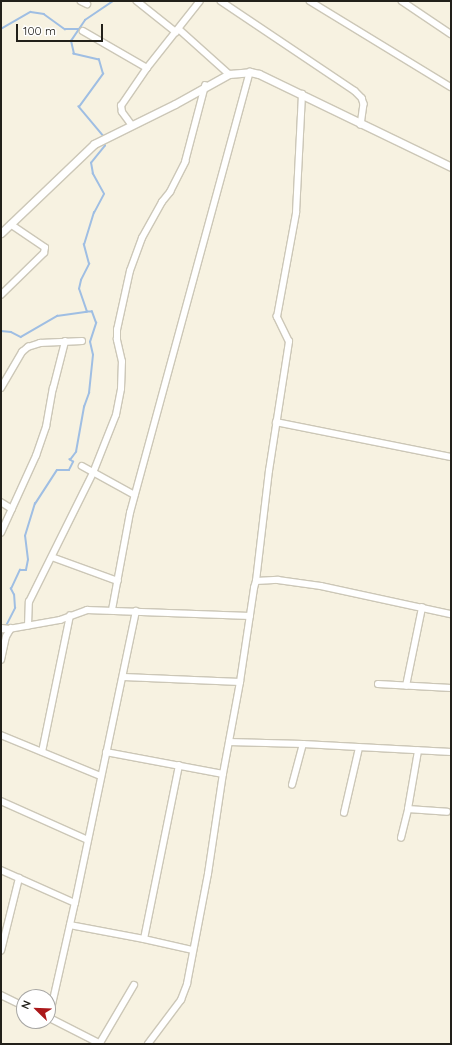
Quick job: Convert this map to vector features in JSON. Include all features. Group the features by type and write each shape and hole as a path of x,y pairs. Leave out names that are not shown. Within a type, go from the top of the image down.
{"street":[{"path":"137,1 178,30 229,74"},
{"path":"132,126 122,112 121,106 147,68 200,1"},
{"path":"220,1 355,91 362,98 364,104 361,125"},
{"path":"310,1 451,87"},
{"path":"402,1 451,34"},
{"path":"83,31 147,68"},
{"path":"1,295 44,253 45,248 4,229 94,144 132,126 229,74 250,72 259,74 302,94 361,125 451,167"},
{"path":"112,610 135,495 250,72"},
{"path":"28,626 29,602 93,473 116,415 121,388 122,362 116,340 130,271 142,238 162,202 170,192 185,162 205,86"},
{"path":"148,1044 181,1000 187,984 208,874 223,774 240,682 256,581 276,422 289,342 277,317 296,213 302,94"},
{"path":"1,388 22,352 28,347 40,342 82,341"},
{"path":"1,534 36,456 46,427 52,389 65,342"},
{"path":"276,422 451,457"},
{"path":"82,466 135,495"},
{"path":"1,502 12,509"},
{"path":"52,557 118,581"},
{"path":"256,581 278,580 321,586 451,614"},
{"path":"406,686 422,608"},
{"path":"1,628 10,629 60,620 87,610 250,616"},
{"path":"55,989 76,903 106,752 124,677 136,611"},
{"path":"42,752 70,616"},
{"path":"1,660 6,637 10,629"},
{"path":"124,677 240,682"},
{"path":"378,684 451,688"},
{"path":"1,735 101,776"},
{"path":"229,742 303,744 451,752"},
{"path":"292,785 303,744"},
{"path":"344,813 359,748"},
{"path":"401,838 408,809 418,751"},
{"path":"106,752 223,774"},
{"path":"144,939 179,765"},
{"path":"1,801 88,840"},
{"path":"408,809 447,812"},
{"path":"1,870 76,903"},
{"path":"1,951 19,878"},
{"path":"70,925 193,950"},
{"path":"56,1021 101,1044 134,985"},
{"path":"1,995 16,1002"}],"waterway":[{"path":"103,136 79,107 103,74 99,60 74,54 71,41 85,20 113,1"},
{"path":"1,29 31,12 44,14 65,29 80,29"},
{"path":"1,331 11,332 21,337 57,316 87,312 79,289 81,280 89,264 84,245 94,213 104,194 93,174 91,163 105,146 104,142"},
{"path":"6,626 15,608 14,595 11,589 20,570 26,570 28,560 25,536 35,504 57,470 69,470 73,462 70,460 76,452 84,407 89,393 93,355 90,342 96,323 92,312 87,312"},
{"path":"1,636 4,631"}]}
